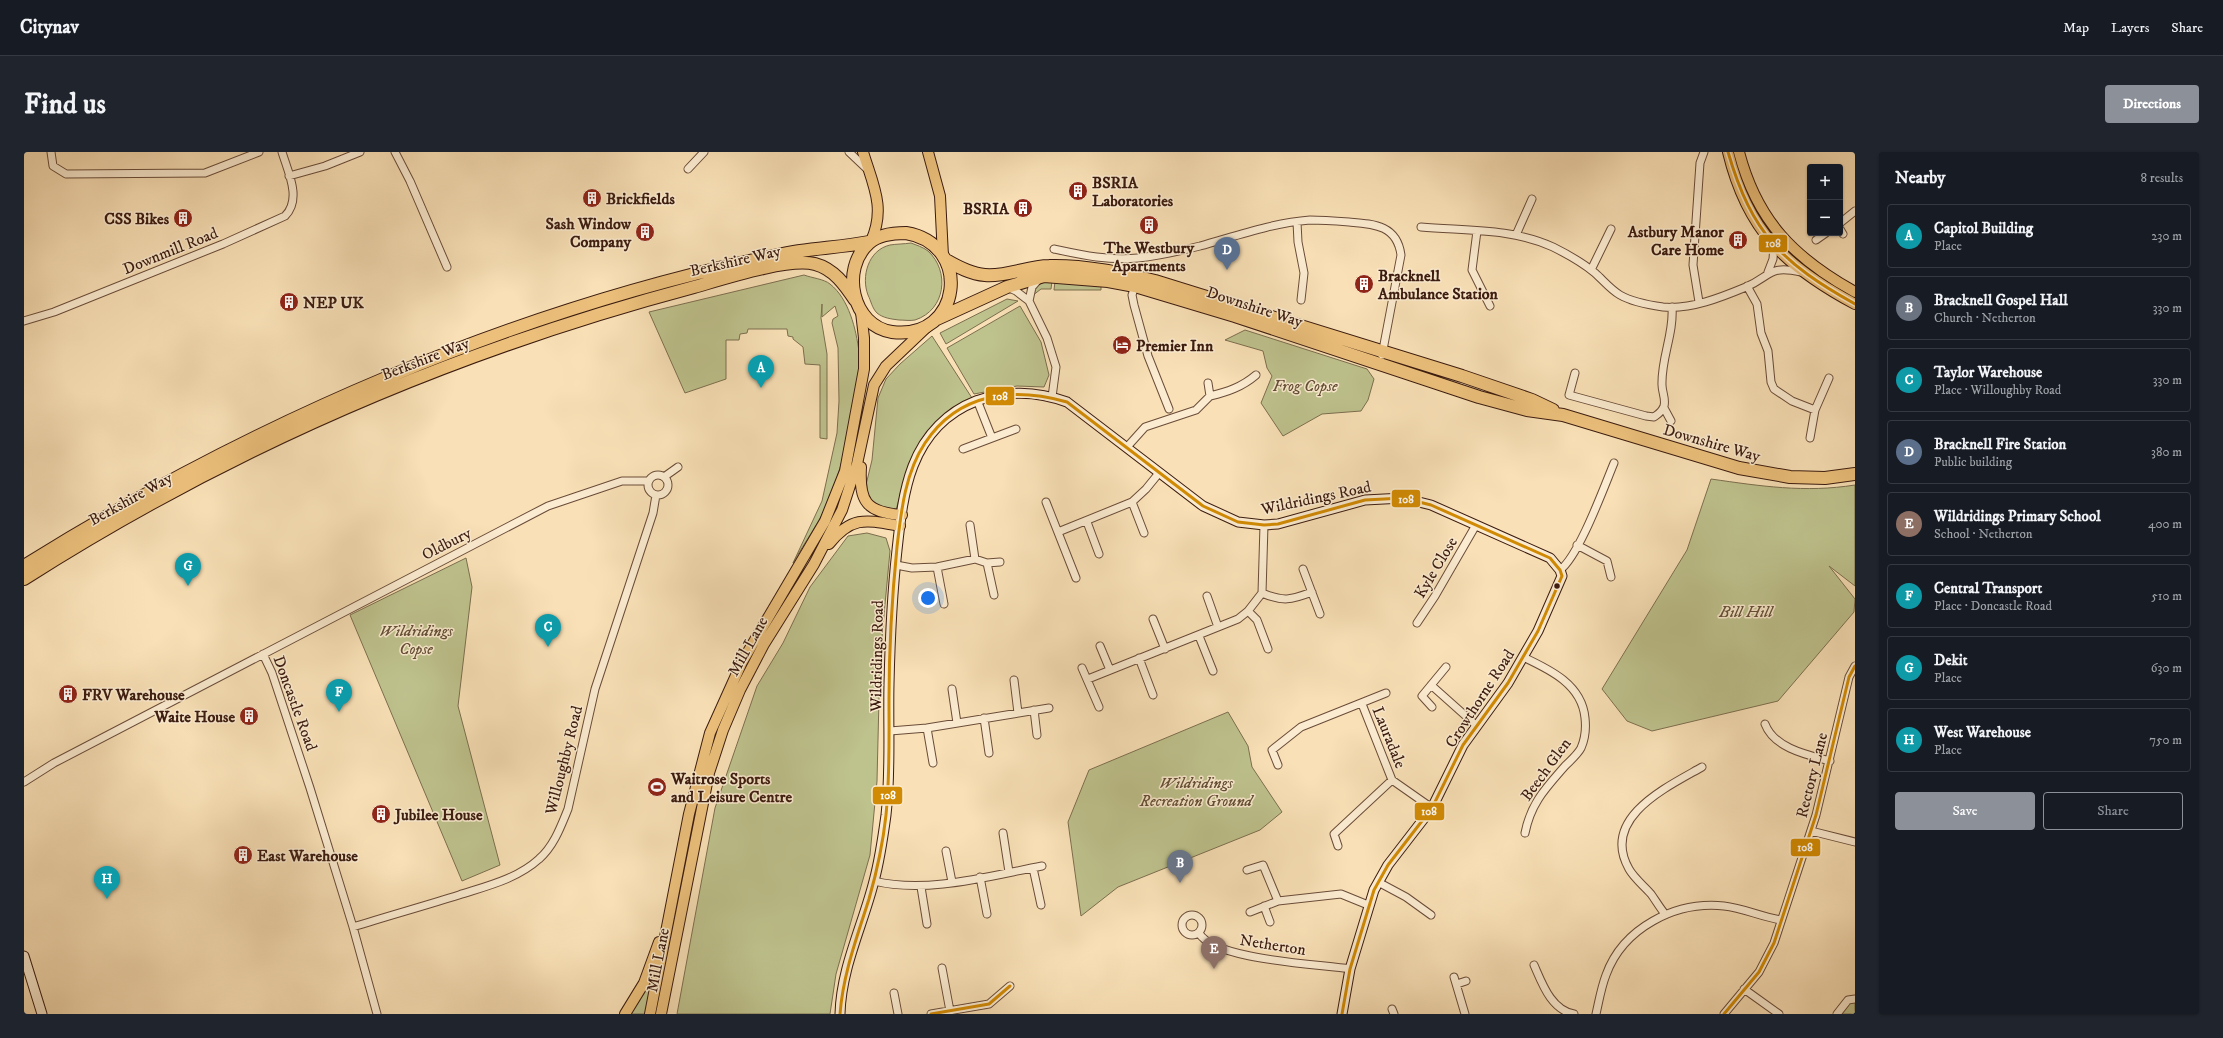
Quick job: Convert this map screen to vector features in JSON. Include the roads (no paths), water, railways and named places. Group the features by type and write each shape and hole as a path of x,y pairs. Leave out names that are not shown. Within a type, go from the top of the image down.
{"highway":[{"path":"894,234 913,234 926,240 944,258 952,286 950,296 933,322 907,332 889,331 871,322 861,312 855,300 854,272 861,254 870,242 894,234"},
{"name":"Berkshire Way","path":"24,566 86,527 232,455 304,414 376,383 484,340 548,318 651,287 773,256 870,242"},
{"name":"Downshire Way","path":"944,258 964,269 986,275 1049,266 1088,268 1132,275 1383,351 1532,400 1563,415"},
{"name":"Berkshire Way","path":"232,455 454,363 596,315 782,264 808,263 822,267 833,273 855,300"},
{"name":"Downshire Way","path":"933,322 1007,287 1044,276 1103,280 1135,286 1243,318 1479,397 1527,410 1563,415 1754,472 1810,478 1855,474"},
{"name":"Berkshire Way","path":"24,579 202,470"}],"main road":[{"path":"862,152 879,211 877,227 870,242"},
{"path":"928,152 940,196 944,258"},
{"path":"1728,152 1745,202 1754,219 1774,246 1801,272 1855,304"},
{"path":"1739,152 1759,205 1782,238 1812,265 1855,292"},
{"name":"Mill Lane","path":"650,1014 695,784 718,710 745,656 825,521 845,471 864,369 864,338 861,312"},
{"name":"Mill Lane","path":"661,1014 709,773 723,730 740,690 764,644 814,564 835,525 849,493 861,449 871,396 877,378 894,358 933,322"},
{"path":"861,449 860,482 866,502 876,511 902,515"},
{"path":"814,564 834,539 848,525 868,520 900,526"},
{"path":"625,1014 644,983 669,916"}],"street":[{"path":"51,152 53,166 66,174 205,173 259,152"},
{"name":"Downmill Road","path":"24,321 54,312 278,221 289,212 294,196 282,152"},
{"path":"289,176 325,166 360,152"},
{"path":"394,152 410,181 447,267"},
{"path":"688,169 704,152"},
{"path":"849,152 868,170"},
{"path":"1699,302 1693,265 1700,163 1704,152"},
{"path":"1516,235 1532,199"},
{"path":"1843,221 1855,211"},
{"path":"1054,249 1091,257 1116,259 1137,258 1174,252 1266,228 1310,220 1373,223 1390,233 1400,246 1400,263 1380,364"},
{"path":"1297,222 1298,242 1304,273 1301,300"},
{"path":"1421,227 1516,235 1552,247 1591,270 1620,295 1648,305 1672,307 1699,302 1747,286 1768,272 1782,269 1801,272"},
{"path":"1591,270 1611,229"},
{"path":"1476,231 1472,270 1490,306"},
{"path":"1816,240 1822,236"},
{"path":"1768,272 1773,259 1774,246"},
{"path":"1029,302 1032,287 1035,282 1044,276"},
{"path":"1135,286 1132,295 1148,356 1169,409"},
{"path":"1747,286 1757,304 1761,333 1768,351 1771,382 1774,389 1792,401 1815,410"},
{"path":"1007,287 1016,291 1029,302 1043,330 1054,361 1056,379 1052,397"},
{"path":"1671,421 1664,408 1663,364 1671,326 1672,307"},
{"path":"1575,373 1569,395 1654,417 1664,408"},
{"path":"1127,447 1146,427 1196,410 1210,396 1225,393 1241,386 1256,375"},
{"path":"1810,438 1815,410 1829,378"},
{"path":"1208,383 1210,396"},
{"name":"Wildridings Road","path":"840,1014 845,977 874,881 886,813 890,731 890,632 900,526 912,468 924,444 946,418 977,400 1007,393 1052,397 1067,402 1203,506 1238,522 1264,525 1278,524 1365,500 1388,497 1416,500 1550,558 1560,570"},
{"path":"977,400 992,438"},
{"path":"963,449 1016,429"},
{"path":"1560,570 1567,565 1614,463"},
{"path":"664,477 678,467"},
{"path":"1058,532 1087,522 1132,502 1146,489 1159,473"},
{"path":"656,475 664,477 668,483 667,489 663,494 656,495 649,490 649,481 656,475"},
{"name":"Oldbury","path":"263,654 548,506 622,481 649,481"},
{"name":"Willoughby Road","path":"353,927 490,885 524,870 540,858 549,848 561,827 568,809 595,689 653,512 656,495"},
{"path":"1046,502 1076,578"},
{"path":"1132,502 1144,533"},
{"path":"1087,522 1099,554"},
{"path":"970,525 975,559"},
{"path":"1088,679 1199,636 1238,619 1248,611 1262,593 1264,525"},
{"name":"Kyle Close","path":"1417,623 1435,596 1476,525"},
{"path":"1577,545 1607,561 1611,577"},
{"path":"896,566 912,568 937,567 975,559 987,563 1000,562"},
{"path":"987,563 994,595"},
{"path":"937,567 944,604"},
{"path":"1303,569 1320,614"},
{"name":"Crowthorne Road","path":"1342,1014 1350,969 1368,905 1378,882 1388,865 1432,808 1463,745 1508,683 1524,657 1555,596 1562,576 1560,570"},
{"path":"1262,593 1275,599 1290,600 1312,592"},
{"path":"1207,596 1218,627"},
{"path":"1248,611 1257,620 1268,648"},
{"path":"1153,619 1165,649"},
{"path":"1199,636 1213,672"},
{"path":"1100,646 1110,670"},
{"name":"Doncastle Road","path":"24,782 54,763 263,654 272,673 296,744 353,927 377,1014"},
{"name":"Beech Glen","path":"1524,657 1543,666 1573,687 1584,704 1586,728 1580,748 1535,802 1529,815 1525,833"},
{"path":"1139,658 1153,695"},
{"name":"Rectory Lane","path":"1724,1014 1765,963 1811,831 1830,761 1849,678 1855,666"},
{"path":"1432,707 1422,696 1446,667"},
{"path":"1082,668 1099,707"},
{"path":"1014,680 1018,713"},
{"path":"1431,685 1477,726"},
{"path":"952,689 957,723"},
{"name":"Lauradale","path":"1278,765 1272,750 1301,727 1362,704 1386,693"},
{"name":"Lauradale","path":"1362,704 1392,780 1432,808"},
{"path":"890,731 927,728 1049,708"},
{"path":"1034,710 1037,736"},
{"path":"984,718 989,753"},
{"path":"1765,724 1768,732 1789,748 1806,755 1830,761"},
{"path":"927,728 933,763"},
{"path":"1665,914 1629,870 1624,859 1621,842 1624,827 1633,814 1654,796 1702,767"},
{"name":"Lauradale","path":"1338,846 1334,834 1392,780"},
{"path":"1811,831 1855,842"},
{"path":"1003,833 1009,872"},
{"path":"946,850 952,882"},
{"path":"1247,870 1263,864 1278,901"},
{"path":"874,881 892,886 921,886 980,878 1042,866"},
{"path":"1033,868 1041,905"},
{"path":"980,878 987,914"},
{"path":"1378,882 1406,896 1431,916"},
{"path":"921,886 927,924"},
{"path":"1250,912 1278,901 1341,894 1368,905"},
{"path":"1264,906 1270,922"},
{"path":"1596,1014 1606,974 1622,946 1645,925 1665,914 1697,907 1724,906 1781,920"},
{"name":"Netherton","path":"1199,933 1203,940 1213,945 1245,955 1350,969"},
{"path":"24,956 42,1014"},
{"path":"1534,965 1545,990 1556,1004 1574,1014"},
{"path":"942,968 950,1011"},
{"path":"1454,976 1465,1014"},
{"path":"1457,984 1466,981"},
{"path":"931,1014 989,1004 1010,986"},
{"path":"1744,990 1779,1014"},
{"path":"894,993 898,1014"},
{"name":"Doncastle Road","path":"373,998 381,1014"},
{"path":"1837,1014 1848,1000 1855,999"}],"place":[{"name":"BSRIA Laboratories","path":"1078,191"},
{"name":"Brickfields","path":"592,198"},
{"name":"BSRIA","path":"1023,208"},
{"name":"CSS Bikes","path":"183,218"},
{"name":"The Westbury Apartments","path":"1149,225"},
{"name":"Sash Window Company","path":"645,232"},
{"name":"Astbury Manor Care Home","path":"1738,240"},
{"name":"Bracknell Fire Station","path":"1227,270"},
{"name":"Bracknell Ambulance Station","path":"1364,284"},
{"name":"NEP UK","path":"289,302"},
{"name":"Premier Inn","path":"1122,345"},
{"name":"Capitol Building","path":"761,388"},
{"name":"Dekit","path":"188,586"},
{"name":"Taylor Warehouse","path":"548,647"},
{"name":"FRV Warehouse","path":"68,694"},
{"name":"Central Transport","path":"339,712"},
{"name":"Waite House","path":"249,716"},
{"name":"Waitrose Sports and Leisure Centre","path":"657,787"},
{"name":"Jubilee House","path":"381,814"},
{"name":"East Warehouse","path":"243,855"},
{"name":"Bracknell Gospel Hall","path":"1180,883"},
{"name":"West Warehouse","path":"107,899"},
{"name":"Wildridings Primary School","path":"1214,969"}],"park label":[{"name":"Frog Copse","path":"1305,385"},
{"name":"Bill Hill","path":"1746,611"},
{"name":"Wildridings Copse","path":"416,639"},
{"name":"Wildridings Recreation Ground","path":"1196,791"}]}
